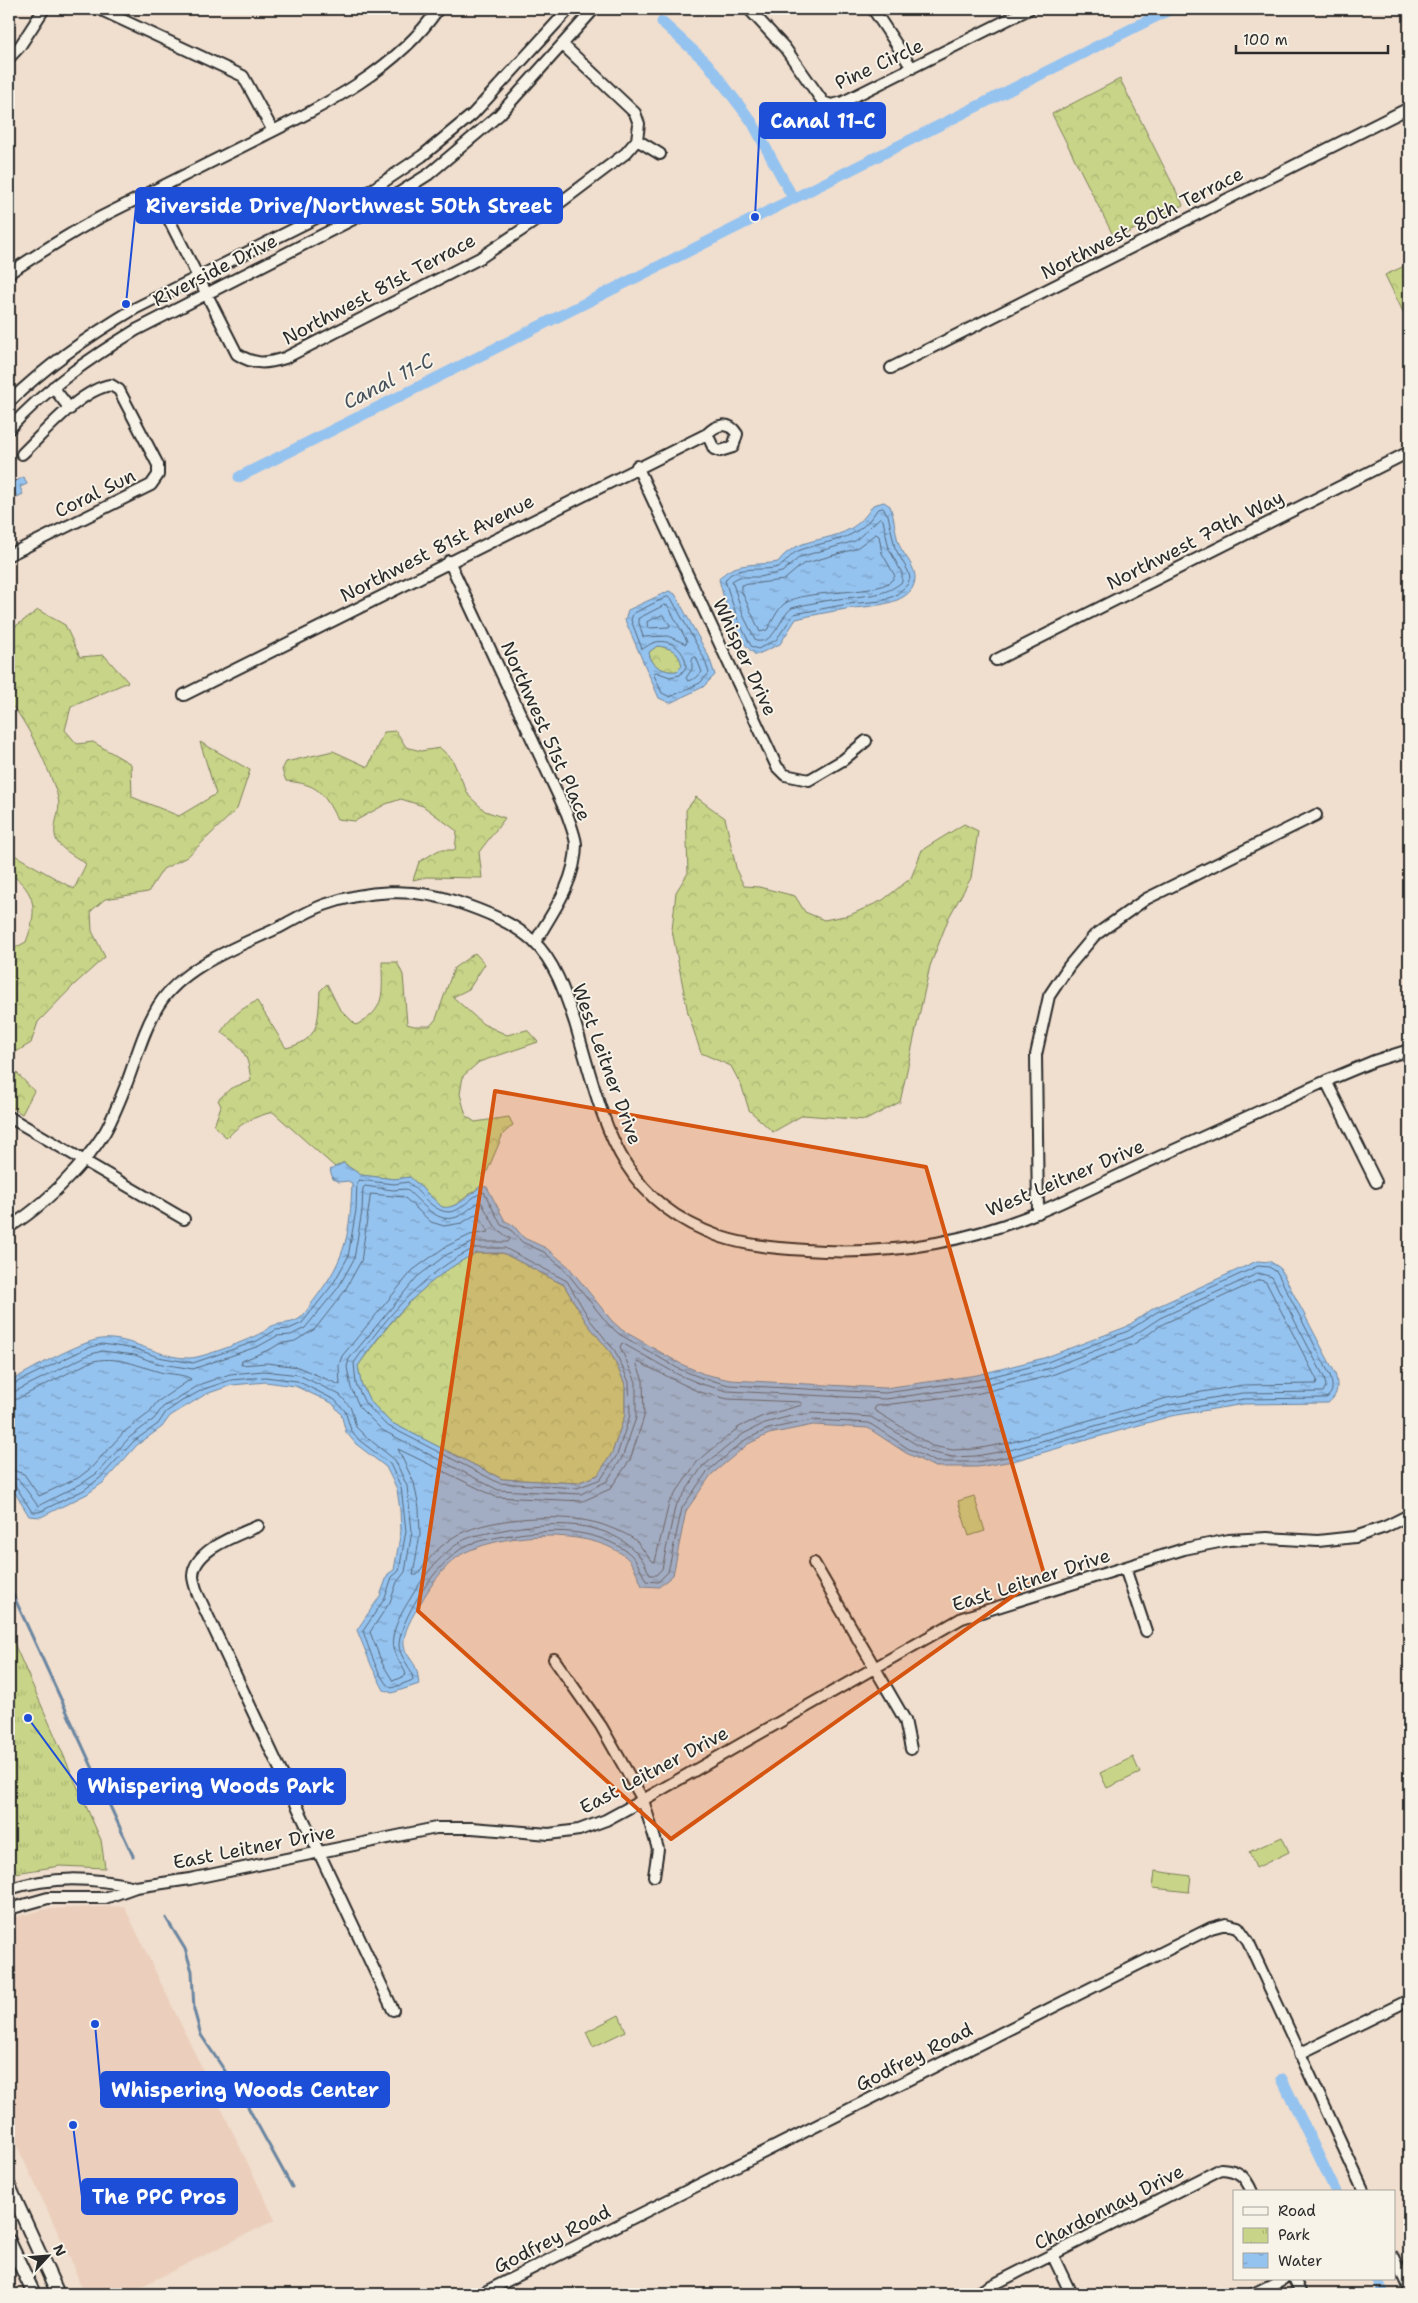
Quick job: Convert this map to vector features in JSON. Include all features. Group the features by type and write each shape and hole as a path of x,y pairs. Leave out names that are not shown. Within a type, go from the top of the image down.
{"main road":[{"path":"9,2186 13,2204 58,2294"},
{"path":"9,2241 34,2294"}],"street":[{"path":"9,58 20,46 44,9"},
{"path":"99,9 243,76 273,131"},
{"path":"9,273 59,240 273,131 355,86 389,60 416,35 438,9"},
{"name":"Riverside Drive","path":"9,402 45,369 101,328 370,191 422,156 473,114 569,9"},
{"name":"Riverside Drive","path":"9,429 53,387 105,349 206,294 377,207 430,174 499,115 594,9"},
{"name":"Pine Circle","path":"750,9 785,48 823,102 832,105 843,102 1029,9"},
{"path":"873,9 912,68"},
{"path":"563,45 635,113 639,124 637,140 660,154"},
{"name":"Northwest 80th Terrace","path":"891,368 1409,108"},
{"name":"Northwest 81st Terrace","path":"206,294 237,354 250,362 269,363 285,358 480,258 541,217 626,153 637,140"},
{"path":"154,190 206,294"},
{"name":"Coral Sun","path":"9,555 151,485 158,476 158,466 120,390 111,385 103,386 93,391 70,409 22,454"},
{"path":"53,387 70,409"},
{"name":"Northwest 81st Avenue","path":"184,695 638,466 707,434"},
{"name":"Northwest 79th Way","path":"996,660 1409,452"},
{"name":"Whisper Drive","path":"638,466 777,767 785,775 809,780 843,760 866,741"},
{"name":"Northwest 51st Place","path":"449,561 566,814 576,842 574,868 561,898 535,942"},
{"path":"1038,1213 1036,1055 1049,996 1069,966 1094,936 1146,899 1316,815"},
{"name":"West Leitner Drive","path":"9,1228 44,1202 83,1160 105,1131 126,1085 142,1039 159,1004 178,984 212,960 323,906 368,894 408,892 450,899 485,911 535,942 555,973 568,1003 606,1123 619,1154 637,1181 663,1206 691,1224 725,1238 775,1248 842,1252 913,1248 976,1234 1038,1213 1326,1081 1374,1060 1409,1050"},
{"path":"1326,1081 1376,1182"},
{"path":"9,1117 184,1219"},
{"name":"East Leitner Drive","path":"9,1909 48,1898 105,1898 136,1887 190,1879 436,1828 472,1828 549,1834 579,1830 606,1820 643,1800 962,1618 1184,1549 1229,1540 1267,1538 1318,1541 1355,1537 1385,1527 1409,1515"},
{"path":"258,1526 212,1547 200,1558 193,1575 198,1595 393,2010"},
{"path":"814,1564 905,1720 911,1750"},
{"name":"East Leitner Drive","path":"1125,1568 1146,1631"},
{"path":"554,1659 601,1726 643,1800 658,1850 654,1876"},
{"name":"East Leitner Drive","path":"9,1889 48,1879 86,1879 136,1887"},
{"path":"28,1883 32,1901"},
{"name":"Godfrey Road","path":"482,2294 1098,1984 1211,1928 1226,1924 1238,1927 1248,1941 1363,2190"},
{"path":"1299,2054 1409,2000"},
{"name":"Chardonnay Drive","path":"975,2294 1221,2169 1234,2170 1246,2178 1251,2190"},
{"path":"1053,2256 1071,2294"},
{"path":"1396,2261 1409,2289"},
{"path":"1253,2294 1281,2280"},
{"path":"1294,2280 1301,2294"}],"highlighted area":[{"path":"495,1091 926,1167 1044,1574 671,1839 418,1611"}],"shaded area":[{"path":"124,1906 275,2220 126,2294 84,2294 71,2260 9,2129 9,1919 46,1909"}],"green space":[{"path":"1120,79 1183,205 1115,239 1052,114"},
{"path":"1409,264 1409,324 1385,275"},
{"path":"38,610 65,625 80,657 104,655 128,682 71,707 65,730 77,744 93,742 131,764 132,797 179,816 216,794 200,742 250,770 237,809 187,857 163,869 148,892 105,899 91,911 92,931 105,957 76,983 38,1022 31,1043 11,1055 15,1071 34,1091 22,1114 9,1106 9,951 26,942 33,912 30,896 19,880 9,873 9,852 74,889 86,864 67,852 58,843 55,826 59,804 55,788 45,762 23,720 9,703 9,631"},
{"path":"657,646 670,649 677,654 682,666 677,671 663,670 655,665 649,652"},
{"path":"396,731 406,747 421,751 440,748 452,759 469,796 485,811 505,818 479,852 482,878 426,877 413,880 419,862 439,850 455,850 457,831 423,806 401,799 386,804 355,821 337,819 328,802 313,787 286,781 282,770 286,762 333,751 368,767 384,732"},
{"path":"696,797 725,818 737,872 744,886 759,887 795,896 805,912 824,920 850,915 883,900 911,878 922,850 964,824 978,831 971,878 949,917 930,966 900,1102 866,1120 803,1115 773,1132 749,1110 742,1087 731,1066 701,1053 688,1013 672,930 676,892 688,873 686,810"},
{"path":"475,953 485,964 469,989 453,997 483,1024 507,1035 527,1030 538,1042 479,1062 463,1076 460,1094 466,1116 475,1122 509,1117 513,1125 503,1134 481,1186 455,1205 447,1208 442,1207 410,1177 394,1179 361,1175 343,1163 335,1167 273,1112 247,1121 227,1138 214,1126 221,1106 218,1100 231,1088 251,1081 248,1064 240,1047 221,1032 228,1022 241,1010 257,1001 286,1048 297,1045 311,1035 315,1028 319,1012 320,991 327,984 339,1008 356,1025 373,1013 381,999 382,962 397,962 403,975 407,1024 430,1026 436,1019 454,968"},
{"path":"476,1253 503,1253 564,1285 586,1322 611,1353 625,1384 625,1415 612,1453 598,1475 577,1483 502,1479 390,1422 370,1401 361,1383 358,1366 396,1317 425,1287 441,1274"},
{"path":"974,1496 985,1531 969,1536 958,1501"},
{"path":"9,1632 101,1840 105,1868 60,1866 9,1874"},
{"path":"1133,1757 1140,1773 1107,1788 1100,1773"},
{"path":"1282,1837 1289,1852 1256,1868 1249,1852"},
{"path":"1155,1871 1191,1876 1189,1892 1153,1888"},
{"path":"619,2015 626,2031 593,2047 586,2032"}],"water":[{"path":"24,477 27,484 20,487 23,494 17,497 10,484"},
{"path":"884,502 890,506 900,547 914,571 915,579 912,588 906,595 897,600 875,606 846,609 796,619 780,644 756,655 742,640 732,621 719,579 731,569 746,565 778,562 788,552 800,545 851,529 873,505"},
{"path":"669,591 675,594 709,657 715,675 703,687 670,703 659,698 625,620 628,610","holes":["657,646 674,651 679,657 682,666 677,671 663,670 652,661 649,652"]},
{"path":"343,1163 361,1175 394,1179 410,1177 442,1207 458,1204 481,1186 487,1187 505,1221 513,1225 524,1238 546,1248 568,1266 612,1321 622,1330 681,1364 704,1374 730,1380 885,1388 977,1375 1044,1358 1126,1327 1154,1308 1257,1261 1271,1262 1280,1268 1335,1373 1337,1390 1328,1403 1244,1404 1171,1416 1013,1461 978,1467 935,1467 906,1453 868,1428 813,1425 769,1434 748,1444 711,1475 686,1511 673,1575 659,1587 642,1586 634,1568 626,1557 606,1546 588,1540 568,1537 525,1537 485,1545 460,1555 434,1581 406,1630 404,1646 416,1668 419,1684 392,1693 384,1690 372,1667 357,1630 380,1596 388,1574 394,1570 401,1531 397,1489 386,1467 356,1444 346,1432 341,1414 332,1403 295,1386 266,1382 232,1385 206,1394 170,1416 162,1427 137,1445 104,1482 87,1494 41,1517 29,1516 9,1483 9,1382 80,1345 101,1339 124,1341 167,1355 190,1358 225,1348 264,1332 273,1325 299,1319 326,1284 334,1270 345,1244 348,1231 352,1183 348,1181 339,1182 333,1179 330,1170","holes":["476,1253 503,1253 564,1285 586,1322 611,1353 625,1384 625,1415 612,1453 598,1475 577,1483 502,1479 390,1422 370,1401 361,1383 358,1366 382,1333 425,1287 441,1274"]}],"waterway":[{"name":"Canal 11-C","path":"239,477 1171,9"},
{"path":"662,22 707,63 752,122 793,198"},
{"path":"9,1586 133,1856"},
{"path":"166,1918 185,1949 192,1971 194,2010 201,2035 243,2098 292,2187"},
{"path":"1282,2079 1335,2190"},
{"path":"1377,2280 1384,2294"}],"place":[{"name":"Canal 11-C","path":"755,217"},
{"name":"Riverside Drive/Northwest 50th Street","path":"126,304"},
{"name":"Whispering Woods Park","path":"28,1718"},
{"name":"Whispering Woods Center","path":"95,2024"},
{"name":"The PPC Pros","path":"73,2125"}]}
